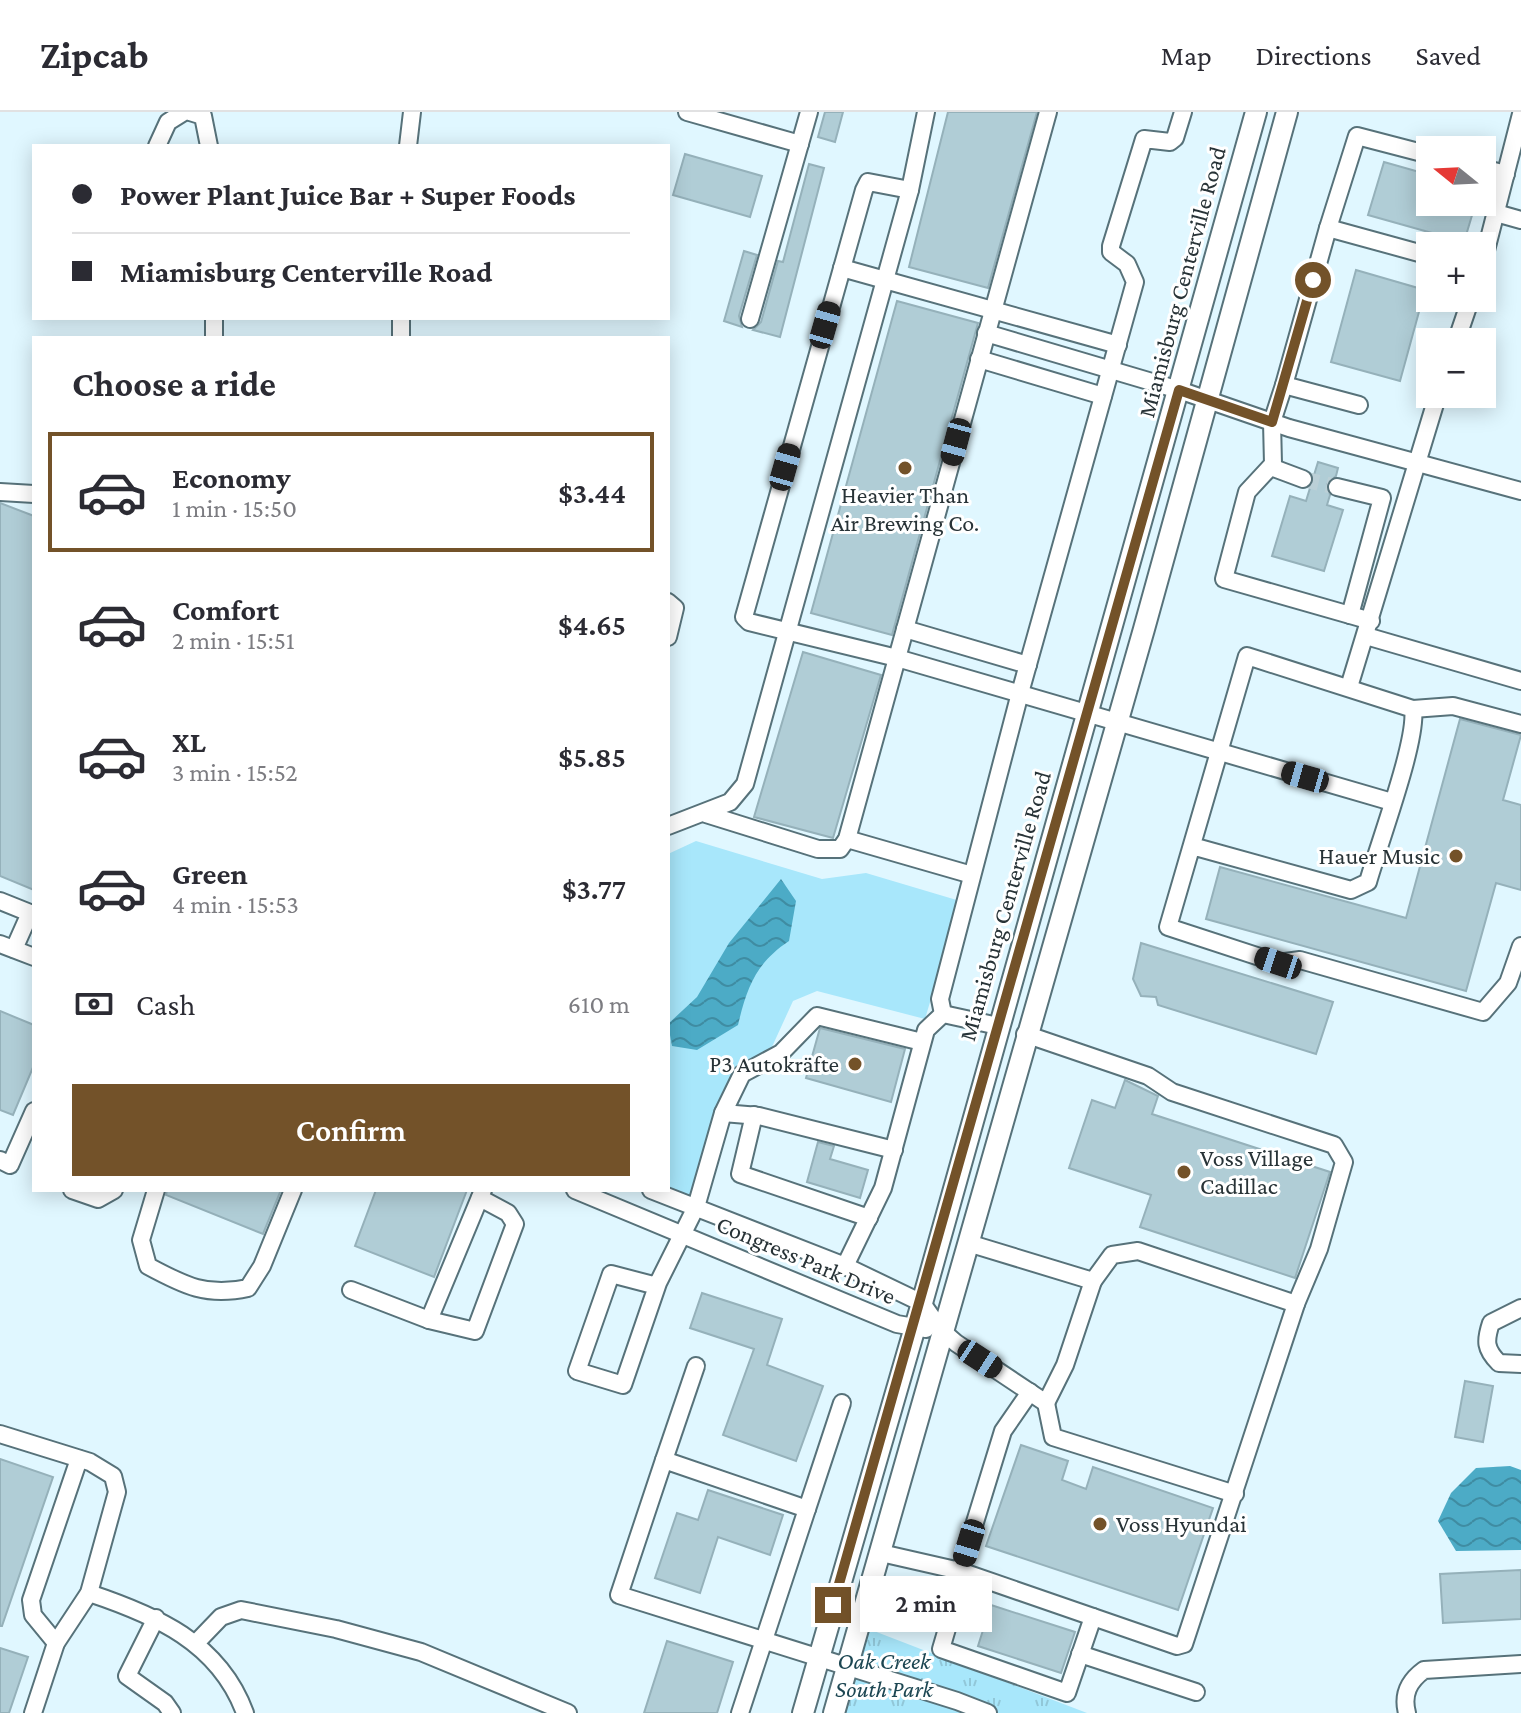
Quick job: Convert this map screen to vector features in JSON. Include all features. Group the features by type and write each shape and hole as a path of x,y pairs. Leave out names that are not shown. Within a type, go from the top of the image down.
{"main road":[{"name":"Miamisburg Centerville Road","path":"803,1713 922,1303 1256,112"},
{"path":"834,1713 1287,112"},
{"path":"998,1026 1025,1034"}],"street":[{"path":"158,144 168,122 184,112"},
{"path":"190,112 203,116 209,144"},
{"path":"408,144 412,112"},
{"path":"687,112 800,144"},
{"path":"750,319 809,112"},
{"path":"670,825 706,814 730,802 745,784 790,632 910,190 926,112"},
{"path":"706,814 818,849 840,849 847,839 1048,112"},
{"path":"943,1014 940,999 972,875 1135,282 1127,264 1111,252 1111,246 1144,139 1170,142 1175,138 1183,112"},
{"path":"1521,114 1511,173 1496,213 1521,220"},
{"path":"1416,151 1357,136 1272,422 1271,467 1247,492 1224,579 1350,615 1368,629 1521,681"},
{"path":"910,190 868,182 744,617 749,622 897,658 1392,802"},
{"path":"1328,228 1416,252"},
{"path":"842,268 1118,345"},
{"path":"986,333 1179,390 1272,422 1521,491"},
{"path":"979,359 1103,396"},
{"path":"1284,385 1359,405"},
{"path":"1349,687 1433,408"},
{"path":"1271,467 1303,479"},
{"path":"1337,487 1382,498 1350,615"},
{"path":"0,492 32,494"},
{"path":"670,604 675,608 670,629"},
{"path":"905,629 1028,665"},
{"path":"1521,724 1453,706 1413,709 1247,656 1168,927 1278,963 1300,960 1483,1012 1508,983 1521,946"},
{"path":"1192,846 1351,890 1368,882 1415,720 1413,709"},
{"path":"847,839 972,875"},
{"path":"0,901 32,911 7,946 32,956"},
{"path":"943,1014 998,1026"},
{"path":"845,1266 883,1188 926,1030 943,1014"},
{"path":"657,1286 611,1274 577,1371 623,1385 657,1286 696,1207 723,1113 742,1074 781,1053 817,1016 922,1042"},
{"path":"881,1553 960,1571 1177,1646 1184,1644 1296,1304 1319,1249 1344,1162 1334,1145 1172,1092 1148,1076 1025,1034"},
{"path":"723,1113 754,1115 894,1150"},
{"path":"754,1115 740,1174 869,1218"},
{"path":"0,1160 10,1165 32,1116"},
{"path":"78,1192 98,1199 110,1192"},
{"path":"155,1192 141,1240 148,1266 175,1280 219,1295 248,1288 262,1266 292,1192"},
{"name":"Congress Park Drive","path":"580,1192 913,1329 941,1330"},
{"name":"Congress Park Drive","path":"656,1192 845,1266 922,1303 941,1330"},
{"path":"351,1290 429,1320 475,1331 515,1224 508,1213 482,1194 429,1320"},
{"path":"968,1243 1093,1281"},
{"path":"1235,1494 1053,1437 1046,1403 1065,1365 1093,1281 1112,1255 1138,1251 1296,1304"},
{"path":"1521,1308 1491,1323 1485,1339 1487,1351 1499,1363 1521,1364"},
{"path":"941,1330 1046,1403"},
{"path":"696,1366 619,1595 988,1713"},
{"path":"1030,1392 1003,1431 960,1571 959,1588 941,1649 1067,1693 1093,1617"},
{"path":"740,1713 842,1403"},
{"path":"0,1434 79,1459 113,1476 117,1492 89,1593 56,1643 33,1713"},
{"path":"56,1643 33,1615 31,1600 79,1459"},
{"path":"664,1460 807,1509"},
{"path":"89,1593 156,1618 196,1643 228,1680 245,1713"},
{"path":"196,1643 221,1617 241,1610 336,1629 421,1652 568,1713"},
{"path":"156,1618 127,1676 157,1697 172,1713"},
{"path":"1080,1654 1196,1692"},
{"path":"1407,1713 1406,1693 1411,1679 1424,1670 1521,1664"}],"green space":[{"path":"696,841 822,879 866,873 960,901 925,1019 817,991 793,1001 771,1049 735,1069 696,1207 670,1191 670,853"},
{"name":"Oak Creek South Park","path":"861,1626 1087,1713 834,1713"}],"water":[{"path":"781,879 796,901 789,941 768,958 754,977 738,1025 697,1050 672,1046 670,1022 697,997 729,943"},
{"path":"1510,1466 1521,1470 1521,1550 1456,1551 1438,1521 1451,1493 1476,1468"}],"building":[{"path":"825,112 843,112 835,142 818,137"},
{"path":"948,112 1037,112 988,288 909,267"},
{"path":"685,154 762,176 750,217 673,195"},
{"path":"1384,162 1416,171 1416,216 1472,216 1467,232 1428,232 1368,215"},
{"path":"809,164 824,168 780,337 753,330 761,322 778,261 783,262"},
{"path":"744,251 757,255 739,316 742,327 724,321"},
{"path":"1356,270 1416,287 1416,312 1419,312 1400,381 1331,362"},
{"path":"897,301 978,323 892,635 811,613"},
{"path":"1318,462 1338,468 1336,476 1327,484 1330,495 1327,505 1343,510 1324,571 1272,556 1290,496 1306,501"},
{"path":"0,503 32,515 32,889 0,876"},
{"path":"803,652 881,675 833,838 754,817"},
{"path":"1460,719 1521,735 1503,800 1521,805 1521,890 1496,883 1466,991 1206,919 1220,867 1406,918"},
{"path":"1141,943 1333,1002 1316,1054 1158,1005 1156,997 1141,996 1133,979"},
{"path":"0,1011 32,1024 32,1070 13,1115 0,1110"},
{"name":"P3 Autokräfte","path":"820,1028 905,1049 891,1102 806,1078"},
{"path":"1125,1080 1158,1096 1152,1114 1330,1172 1295,1278 1140,1227 1151,1195 1069,1168 1092,1100 1115,1108"},
{"path":"818,1142 834,1146 830,1159 868,1170 860,1198 807,1182"},
{"path":"167,1192 280,1192 263,1234 166,1195"},
{"path":"375,1192 466,1192 434,1277 355,1246"},
{"path":"702,1293 782,1319 767,1365 823,1386 796,1461 723,1435 754,1349 690,1328"},
{"path":"1465,1381 1493,1386 1483,1442 1455,1437"},
{"name":"Voss Hyundai","path":"1021,1445 1068,1461 1062,1480 1086,1489 1093,1467 1213,1508 1178,1610 986,1546"},
{"path":"0,1459 53,1477 2,1626 0,1626"},
{"path":"708,1490 783,1515 770,1555 718,1537 700,1593 655,1578 677,1513 698,1520"},
{"path":"1521,1570 1521,1619 1443,1623 1440,1574"},
{"path":"991,1605 1075,1632 1061,1673 978,1646"},
{"path":"667,1641 733,1662 717,1713 644,1713"},
{"path":"0,1648 28,1657 9,1713 0,1713"}],"tunnel":[{"path":"1303,479 1337,487"}],"place":[{"name":"Heavier Than Air Brewing Co.","path":"905,468"},
{"name":"Hauer Music","path":"1456,856"},
{"name":"P3 Autokräfte","path":"855,1064"},
{"name":"Voss Village Cadillac","path":"1184,1172"},
{"name":"Voss Hyundai","path":"1100,1524"}],"route":[{"path":"833,1605 922,1303 1179,390 1272,422 1313,280"}]}
